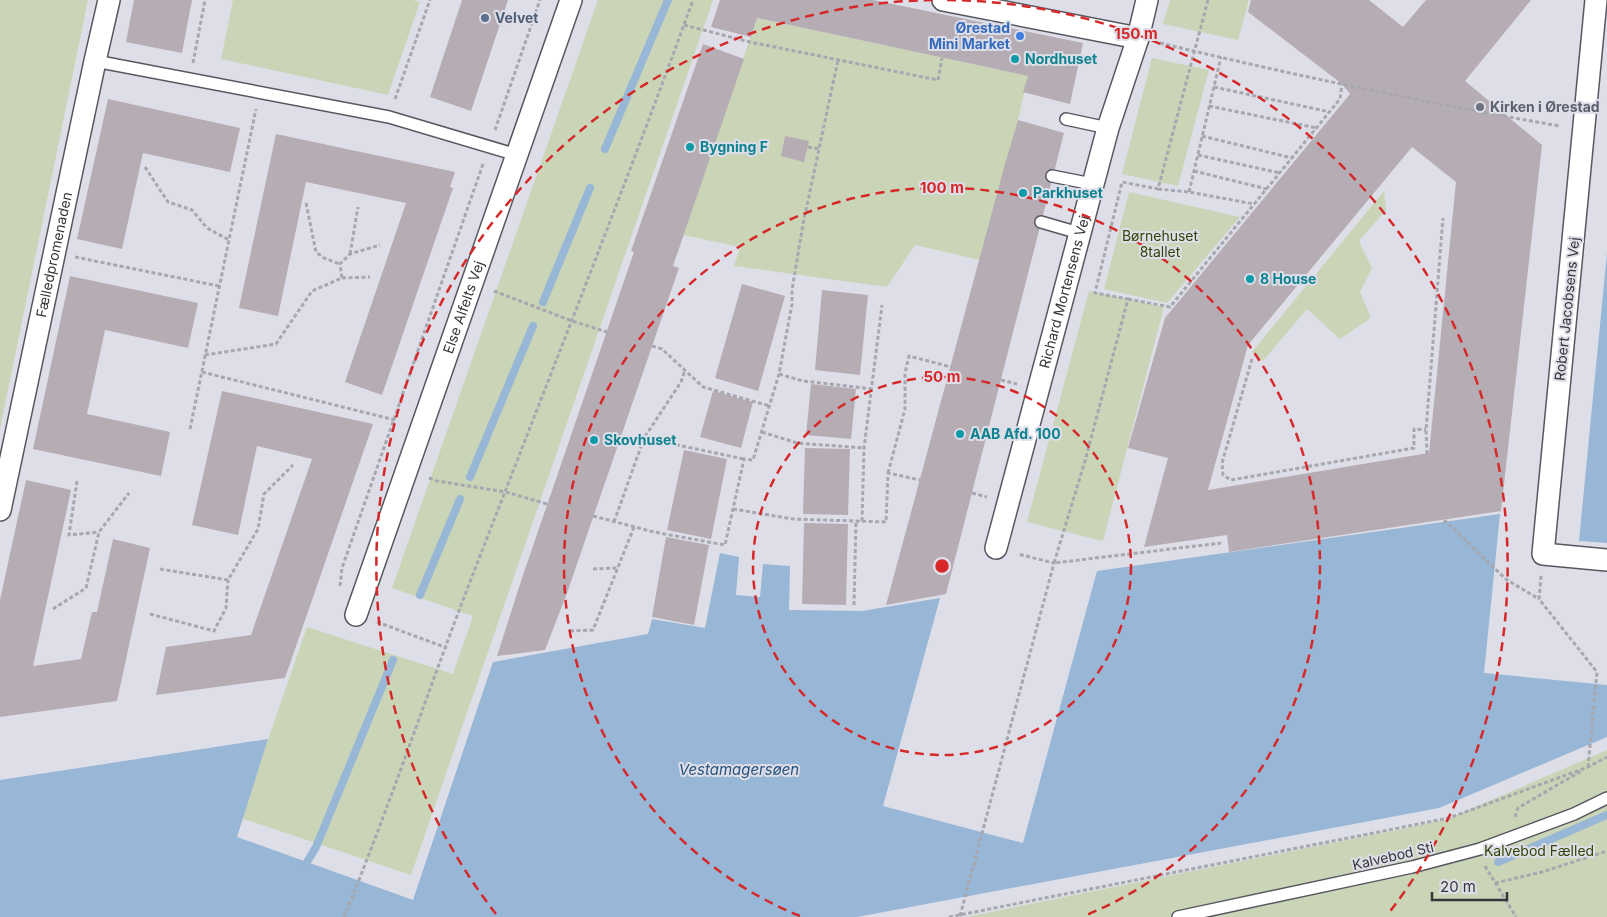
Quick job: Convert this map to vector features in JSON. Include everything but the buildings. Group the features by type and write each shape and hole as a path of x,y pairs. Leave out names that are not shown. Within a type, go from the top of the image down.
{"street":[{"name":"Fælledpromenaden","path":"0,510 109,0"},
{"name":"Else Alfelts Vej","path":"356,615 571,0"},
{"path":"943,0 1138,38"},
{"name":"Richard Mortensens Vej","path":"996,548 1092,184 1108,128 1138,38 1147,0"},
{"name":"Robert Jacobsens Vej","path":"1543,554 1596,0"},
{"path":"1543,554 1607,560"}],"lane":[{"path":"95,61 389,117 517,155"},
{"path":"1066,119 1108,128"},
{"path":"1052,176 1092,184"},
{"path":"1041,222 1079,233"},
{"name":"Kalvebod Sti","path":"1178,917 1376,876 1480,849 1574,814 1607,798"}],"path":[{"path":"191,78 205,0"},
{"path":"389,117 430,0"},
{"path":"446,648 356,615 348,609 343,600 340,585 342,568 540,0"},
{"path":"344,917 459,611 642,142 693,0"},
{"path":"1158,189 1208,0"},
{"path":"684,25 750,42 938,80 942,58"},
{"path":"1138,38 1342,84 1488,114 1584,131"},
{"path":"1189,192 1221,57"},
{"path":"644,438 753,460 779,374 792,304 792,290 803,224 838,60"},
{"path":"1254,204 1122,182 1095,293 1170,307 1330,112 1340,99 1342,84"},
{"path":"1214,87 1330,112"},
{"path":"190,429 259,92"},
{"path":"1210,106 1317,128"},
{"path":"1202,136 1292,158"},
{"path":"808,147 820,149"},
{"path":"1198,155 1280,173"},
{"path":"146,167 168,202 192,210 206,228 229,240"},
{"path":"1194,171 1267,189"},
{"path":"306,203 316,252 324,258 340,264"},
{"path":"350,254 358,207"},
{"path":"1427,454 1426,430 1444,218"},
{"path":"340,264 350,254 380,245"},
{"path":"54,253 219,286"},
{"path":"340,264 342,278"},
{"path":"205,355 276,344 312,291 342,278 370,277"},
{"path":"472,283 572,321 607,332"},
{"path":"960,916 1054,563 1085,461 1128,299"},
{"path":"862,521 864,448 882,305"},
{"path":"652,346 662,349 703,386 770,406"},
{"path":"733,509 793,520 886,522 888,473 905,410 905,373 909,356 951,367"},
{"path":"1252,359 1222,463 1223,475 1232,480 1414,448 1414,429 1426,430"},
{"path":"614,522 644,438 681,382 685,370"},
{"path":"202,372 422,426"},
{"path":"779,374 803,381 872,389"},
{"path":"762,432 797,443 864,448"},
{"path":"593,516 634,527 725,545 744,459"},
{"path":"150,614 214,631 226,608 228,580 258,529 264,494 294,465"},
{"path":"407,470 437,481 506,492 547,504"},
{"path":"888,473 920,480"},
{"path":"77,481 69,535 100,532"},
{"path":"52,608 86,588 100,532 129,493"},
{"path":"1444,520 1507,580 1539,599 1597,672 1588,767"},
{"path":"854,605 856,521"},
{"path":"570,631 593,630 634,527"},
{"path":"996,548 1054,563 1221,543"},
{"path":"1539,599 1543,554"},
{"path":"593,569 618,568"},
{"path":"160,569 228,580"},
{"path":"1513,823 1518,808 1607,756"},
{"path":"949,917 1449,818 1588,767"},
{"path":"1480,849 1484,864 1516,917"},
{"path":"1495,883 1542,872 1607,850"}],"green space":[{"path":"0,0 88,0 0,429"},
{"path":"233,0 412,0 420,2 388,95 221,59"},
{"path":"598,0 713,0 411,875 241,818 307,627 453,674 473,616 392,588"},
{"path":"1170,0 1249,0 1238,40 1163,24"},
{"path":"757,18 1028,76 980,260 915,245 887,287 734,266 740,247 683,235"},
{"path":"1152,58 1209,70 1178,186 1122,174"},
{"path":"1384,191 1386,210 1359,241 1372,268 1360,292 1371,318 1340,339 1307,309 1263,361 1252,352"},
{"name":"Børnehuset 8tallet","path":"1129,192 1240,217 1167,303 1104,289"},
{"path":"1089,291 1164,307 1103,541 1027,522"},
{"name":"Kalvebod Fælled","path":"1607,750 1607,917 966,917 1445,820"}],"water":[{"path":"1607,253 1607,543 1579,541"},
{"name":"Vestamagersøen","path":"1500,514 1484,673 1607,685 1607,737 1439,808 857,917 0,917 0,780 268,739 237,837 413,900 493,662 648,634 652,619 705,628 720,553 739,557 736,595 760,597 763,564 790,566 789,610 862,611 940,598 883,806 1023,843 1097,571"}],"waterway":[{"path":"605,149 668,0"},
{"path":"543,302 590,188"},
{"path":"470,477 533,326"},
{"path":"420,595 460,499"},
{"path":"307,862 316,847 393,660"},
{"path":"1498,862 1607,815"}],"place":[{"name":"Velvet","path":"485,18"},
{"name":"Ørestad Mini Market","path":"1020,36"},
{"name":"Nordhuset","path":"1015,59"},
{"name":"Kirken i Ørestad","path":"1480,107"},
{"name":"Bygning F","path":"690,147"},
{"name":"Parkhuset","path":"1023,193"},
{"name":"8 House","path":"1250,279"},
{"name":"AAB Afd. 100","path":"960,434"},
{"name":"Skovhuset","path":"594,440"}]}
